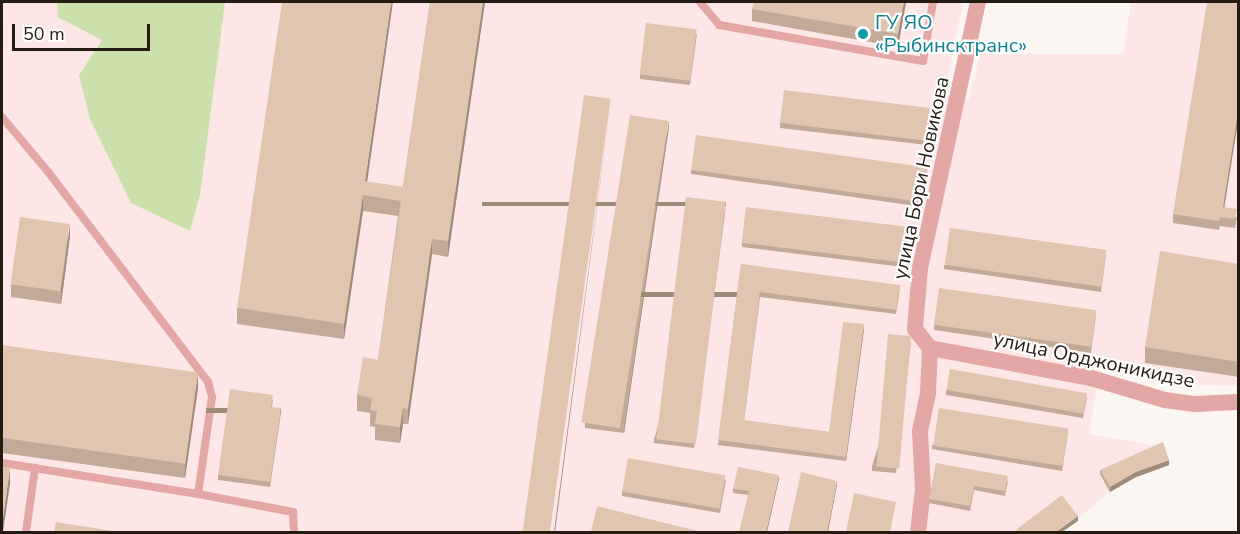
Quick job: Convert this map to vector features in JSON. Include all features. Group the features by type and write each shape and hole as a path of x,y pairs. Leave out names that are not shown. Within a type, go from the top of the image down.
{"street":[{"name":"улица Бори Новикова","path":"930,348 915,329 920,268 978,2"},
{"name":"улица Орджоникидзе","path":"930,348 1091,378 1165,400 1195,405 1239,402"},
{"path":"918,532 923,490 920,431 928,392 930,348"}],"lane":[{"path":"700,2 719,25 922,61 933,2"},
{"path":"2,117 49,173 208,382 212,397 198,494"},
{"path":"2,463 198,494 293,512 294,532"},
{"path":"26,532 35,468"}],"shaded area":[{"path":"2,2 963,2 944,95 969,100 980,54 1123,54 1131,2 1238,2 1238,386 1170,384 1101,364 1089,434 1163,447 1169,465 1136,477 1110,492 1062,532 2,532"}],"green space":[{"path":"57,2 225,2 200,195 190,231 131,203 90,119 79,75 102,40 58,17"}],"building":[{"path":"282,2 391,2 365,181 403,187 430,2 483,2 448,241 432,239 408,409 403,408 400,427 375,424 377,411 370,410 372,398 357,395 363,357 378,360 401,201 363,195 344,324 237,308"},
{"name":"ГУ ЯО «Рыбинсктранс»","path":"754,2 904,2 898,34 752,9"},
{"path":"1207,2 1239,4 1239,106 1223,207 1237,209 1235,219 1220,217 1219,221 1173,214"},
{"path":"646,23 697,29 690,81 640,75"},
{"path":"784,90 940,109 936,142 780,123"},
{"path":"584,95 611,99 550,532 523,532"},
{"path":"630,115 669,121 620,428 581,422"},
{"path":"696,135 928,168 923,202 691,170"},
{"path":"686,197 726,202 696,444 656,439"},
{"path":"746,207 907,227 902,262 742,243"},
{"path":"20,217 70,224 60,291 11,284"},
{"path":"950,228 1106,250 1101,287 945,265"},
{"path":"1160,251 1239,264 1239,362 1145,347"},
{"path":"741,264 900,285 896,310 760,292 744,420 829,432 843,322 864,324 846,457 718,440"},
{"path":"939,288 1096,310 1091,347 934,325"},
{"path":"888,334 911,336 899,468 876,466"},
{"path":"2,345 198,373 185,464 2,438"},
{"path":"950,369 1087,393 1083,414 946,390"},
{"path":"230,389 273,395 271,407 281,408 270,482 218,475"},
{"path":"939,408 1068,428 1062,466 933,446"},
{"path":"1163,442 1169,460 1136,472 1110,487 1100,470"},
{"path":"628,458 725,475 720,509 622,491"},
{"path":"936,463 1008,476 1005,491 974,486 970,506 929,499"},
{"path":"2,467 10,468 2,524"},
{"path":"738,467 779,475 766,532 739,532 749,491 733,489"},
{"path":"801,472 837,481 827,532 788,532"},
{"path":"854,493 896,502 890,532 846,532"},
{"path":"1062,495 1078,516 1056,532 1013,532"},
{"path":"597,506 702,532 591,532"},
{"path":"56,522 120,532 54,532"}],"place":[{"name":"ГУ ЯО «Рыбинсктранс»","path":"863,34"}]}
